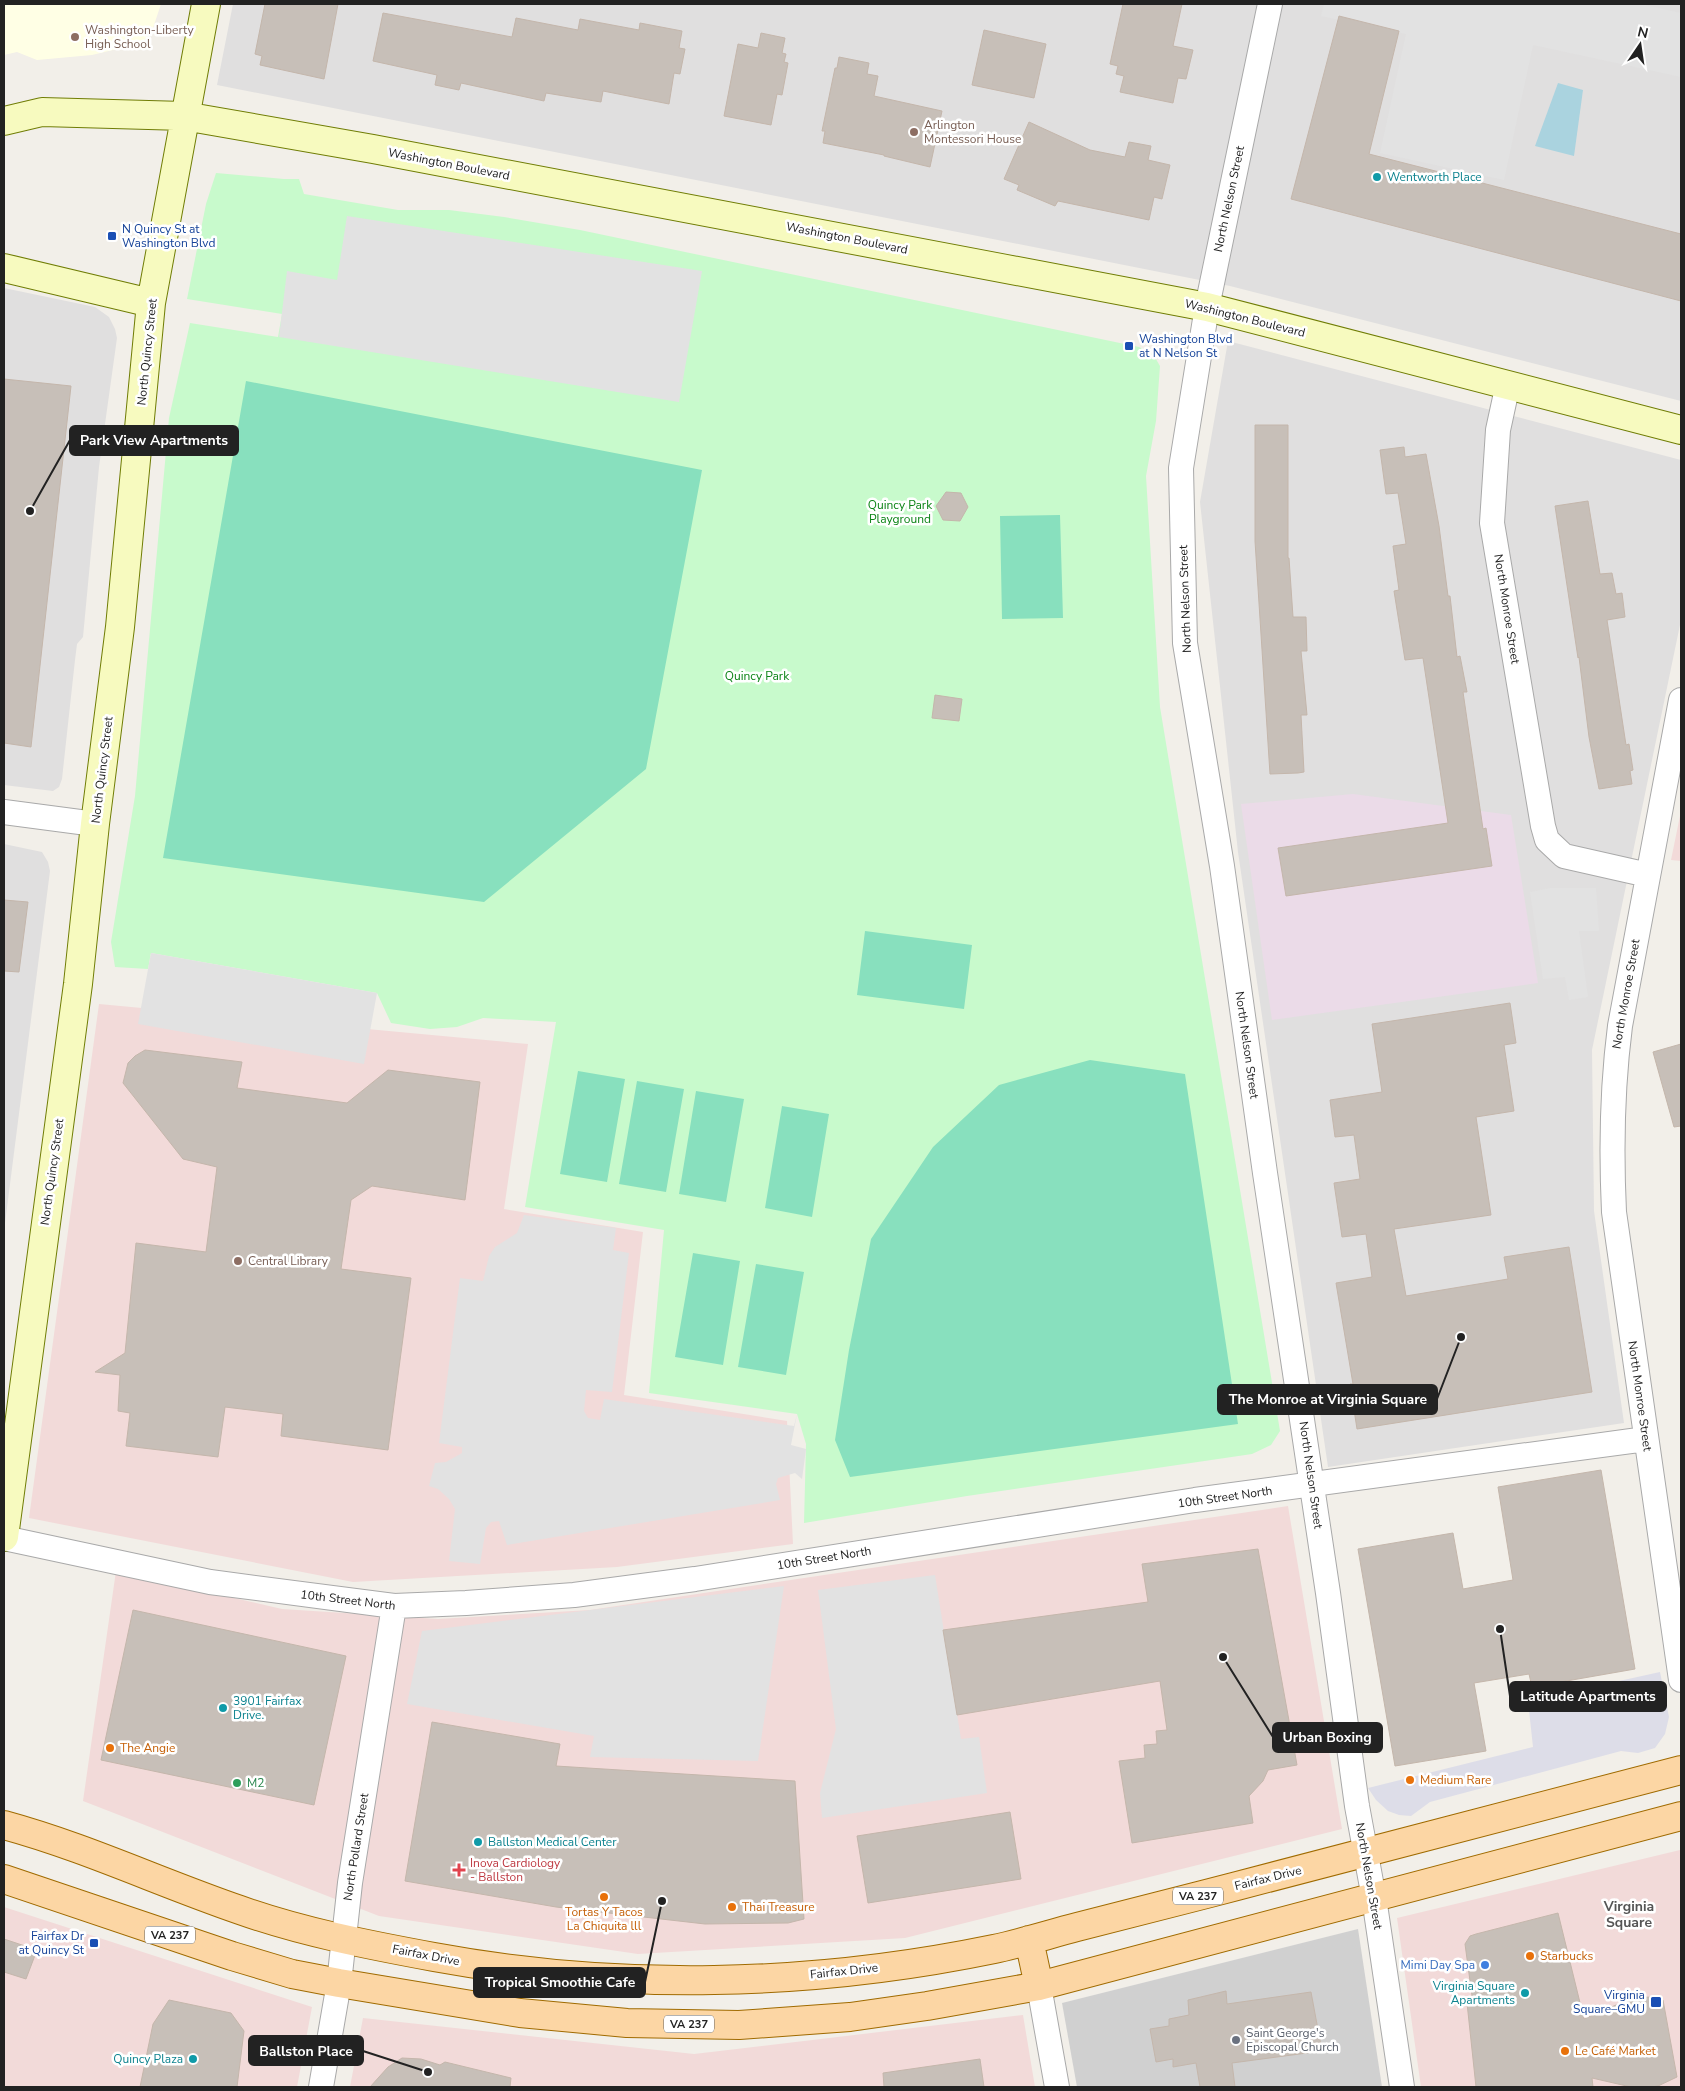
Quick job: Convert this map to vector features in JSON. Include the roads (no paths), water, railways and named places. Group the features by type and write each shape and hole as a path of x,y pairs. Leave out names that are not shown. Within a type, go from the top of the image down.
{"main road":[{"name":"North Quincy Street","path":"4,1538 78,984 95,824 120,627 151,303 206,4"},
{"name":"Washington Boulevard","path":"4,121 42,112 184,116 373,149 1207,307 1681,430"},
{"path":"4,268 151,303"},
{"name":"Fairfax Drive","path":"4,1825 34,1833 104,1857 240,1910 344,1938 434,1957 532,1972 650,1979 753,1979 832,1973 929,1960 995,1948 1681,1770"},
{"name":"VA 237","path":"4,1879 232,1956 292,1974 520,2013 627,2023 739,2024 850,2017 927,2006 1039,1986 1681,1816"},
{"path":"1029,1940 1039,1986"}],"street":[{"name":"North Nelson Street","path":"1270,4 1207,307 1182,468 1185,643 1222,866 1357,1806 1367,1853 1402,2087"},
{"name":"North Monroe Street","path":"1508,384 1498,430 1492,523 1543,826 1547,840 1564,856 1648,875 1616,1051 1611,1158 1614,1212 1681,1680"},
{"path":"1648,875 1681,700"},
{"path":"4,812 95,824"},
{"name":"10th Street North","path":"4,1538 210,1582 394,1606 574,1595 695,1579 1195,1500 1646,1440"},
{"name":"North Pollard Street","path":"321,2087 339,1983 349,1890 394,1606"},
{"path":"1039,1986 1057,2087"}],"water":[{"path":"1558,83 1583,90 1574,156 1535,146"}],"place":[{"name":"Washington-Liberty High School","path":"75,37"},
{"name":"Arlington Montessori House","path":"914,132"},
{"name":"Wentworth Place","path":"1377,177"},
{"name":"N Quincy St at Washington Blvd","path":"112,236"},
{"name":"Washington Blvd at N Nelson St","path":"1129,346"},
{"name":"Park View Apartments","path":"30,511"},
{"name":"Central Library","path":"238,1261"},
{"name":"The Monroe at Virginia Square","path":"1461,1337"},
{"name":"Latitude Apartments","path":"1500,1629"},
{"name":"Urban Boxing","path":"1223,1657"},
{"name":"3901 Fairfax Drive.","path":"223,1708"},
{"name":"The Angie","path":"110,1748"},
{"name":"Medium Rare","path":"1410,1780"},
{"name":"M2","path":"237,1783"},
{"name":"Ballston Medical Center","path":"478,1842"},
{"name":"Inova Cardiology - Ballston","path":"459,1870"},
{"name":"Tortas Y Tacos La Chiquita lll","path":"604,1897"},
{"name":"Tropical Smoothie Cafe","path":"662,1901"},
{"name":"Thai Treasure","path":"732,1907"},
{"name":"Fairfax Dr at Quincy St","path":"94,1943"},
{"name":"Starbucks","path":"1530,1956"},
{"name":"Mimi Day Spa","path":"1485,1965"},
{"name":"Virginia Square Apartments","path":"1525,1993"},
{"name":"Virginia Square–GMU","path":"1656,2002"},
{"name":"Saint George's Episcopal Church","path":"1236,2040"},
{"name":"Le Café Market","path":"1565,2051"},
{"name":"Quincy Plaza","path":"193,2059"},
{"name":"Ballston Place","path":"428,2072"}],"district":[{"name":"Virginia Square","path":"1629,1914"}],"park label":[{"name":"Quincy Park Playground","path":"900,512"},
{"name":"Quincy Park","path":"757,676"}]}
